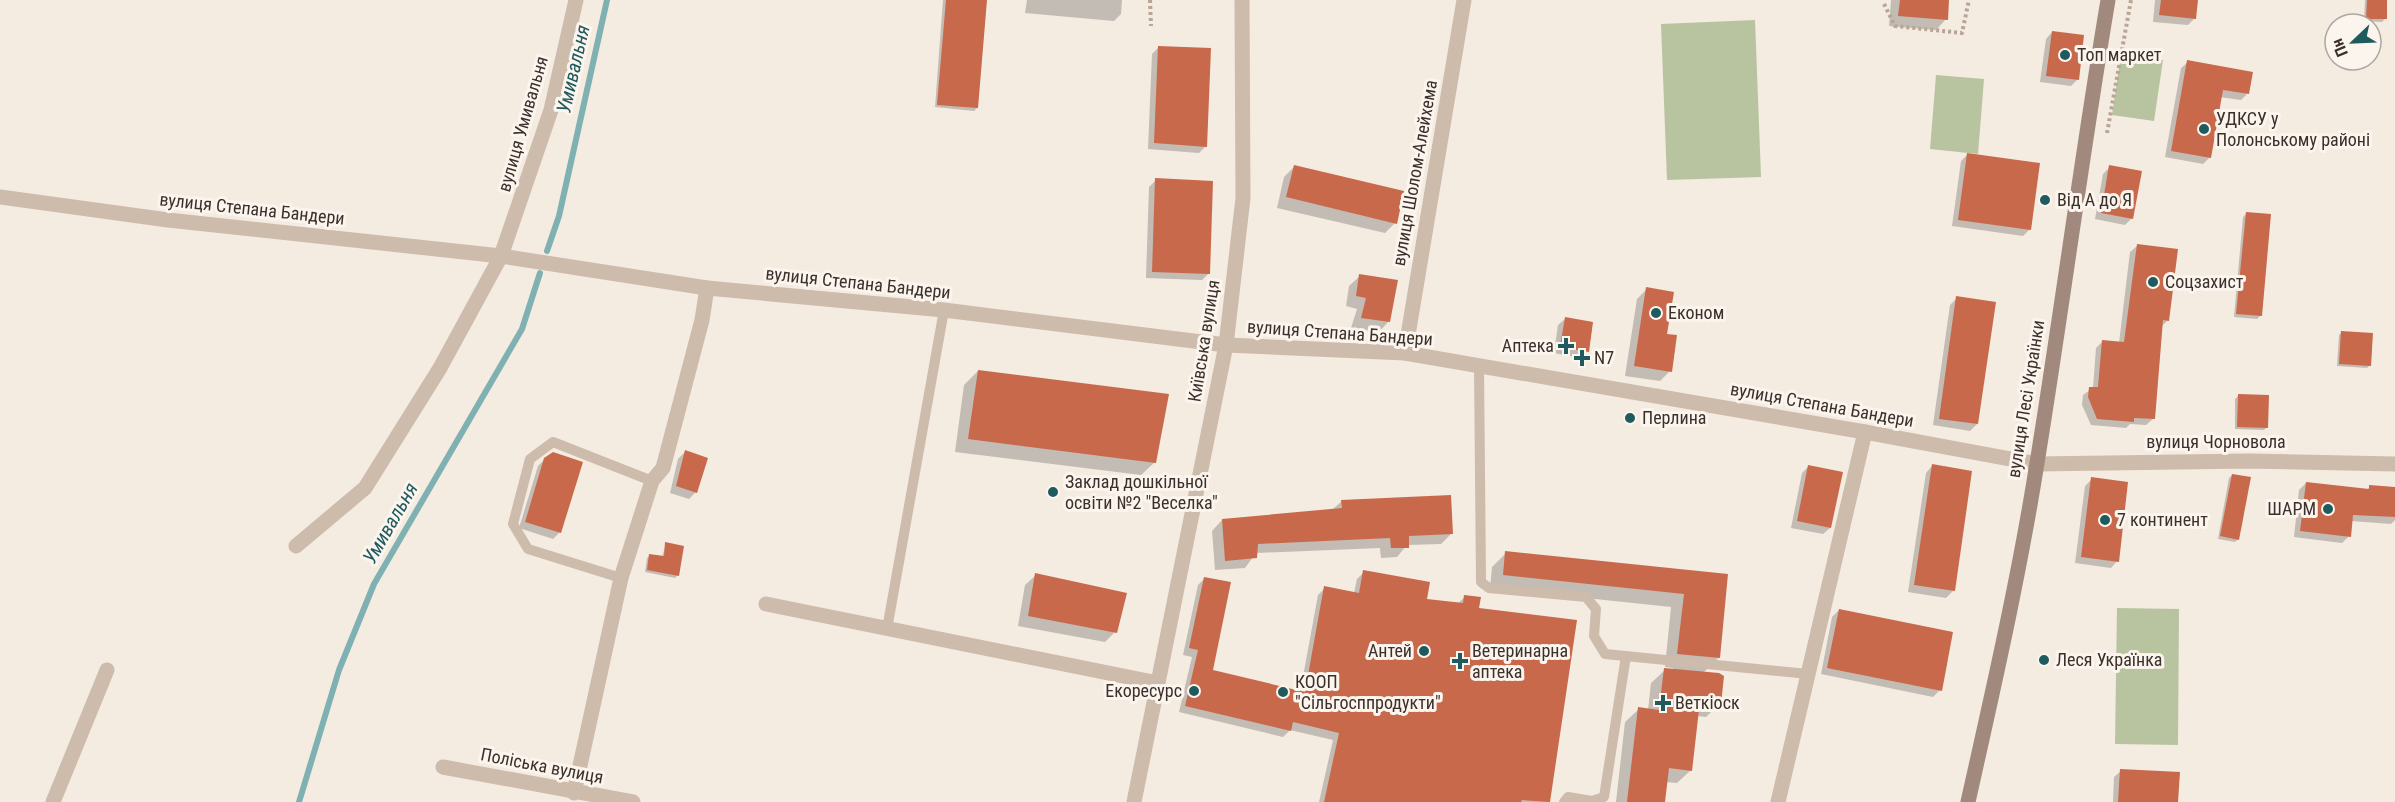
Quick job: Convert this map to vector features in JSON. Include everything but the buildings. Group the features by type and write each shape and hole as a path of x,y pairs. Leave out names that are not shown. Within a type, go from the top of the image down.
{"main road":[{"name":"вулиця Лесі Українки","path":"1968,802 2037,464 2076,191 2108,0"}],"street":[{"name":"вулиця Умивальня","path":"501,256 551,110 576,0"},
{"name":"Київська вулиця","path":"1134,802 1226,345 1243,198 1242,0"},
{"name":"вулиця Шолом-Алейхема","path":"1405,353 1464,0"},
{"name":"вулиця Степана Бандери","path":"0,197 168,220 501,256 707,288 944,310 1226,345 1405,353 2037,464"},
{"path":"296,546 365,488 440,368 501,256"},
{"path":"574,793 621,578 652,481 663,468 702,320 707,288"},
{"path":"1778,802 1865,432"},
{"name":"вулиця Чорновола","path":"2037,464 2249,460 2395,464"},
{"path":"766,604 1158,683"},
{"path":"53,802 107,670"},
{"name":"Поліська вулиця","path":"443,767 574,793 633,802"}],"lane":[{"path":"887,629 944,310"},
{"path":"1479,366 1481,582 1490,588 1586,597 1596,609 1594,636 1605,654 1808,674"},
{"path":"621,578 528,549 513,524 530,459 553,442 652,481"},
{"path":"1564,802 1568,797 1592,801 1604,797 1626,656"}],"path":[{"path":"1150,0 1151,26"},
{"path":"1884,4 1895,26 1962,33 1969,0"}],"green space":[{"path":"1755,20 1761,177 1667,180 1661,24"},
{"path":"2121,54 2163,60 2154,121 2112,115"},
{"path":"1936,75 1984,79 1978,154 1930,149"},
{"path":"2117,608 2179,609 2178,745 2115,744"}],"waterway":[{"name":"Умивальня","path":"547,251 559,216 607,0"},
{"name":"Умивальня","path":"299,802 339,670 374,584 522,329 540,273"}],"place":[{"name":"Топ маркет","path":"2065,55"},
{"name":"УДКСУ у Полонському районi","path":"2204,129"},
{"name":"Від А до Я","path":"2045,200"},
{"name":"Соцзахист","path":"2153,282"},
{"name":"Економ","path":"1656,313"},
{"name":"Аптека","path":"1566,346"},
{"name":"N7","path":"1582,358"},
{"name":"Перлина","path":"1630,418"},
{"name":"Заклад дошкільної освіти №2 \"Веселка\"","path":"1053,492"},
{"name":"ШАРМ","path":"2328,509"},
{"name":"7 континент","path":"2105,520"},
{"name":"Антей","path":"1424,651"},
{"name":"Леся Українка","path":"2044,660"},
{"name":"Ветеринарна аптека","path":"1460,661"},
{"name":"Екоресурс","path":"1194,691"},
{"name":"КООП \"Сільгосппродукти\"","path":"1283,692"},
{"name":"Веткіоск","path":"1663,703"}]}
